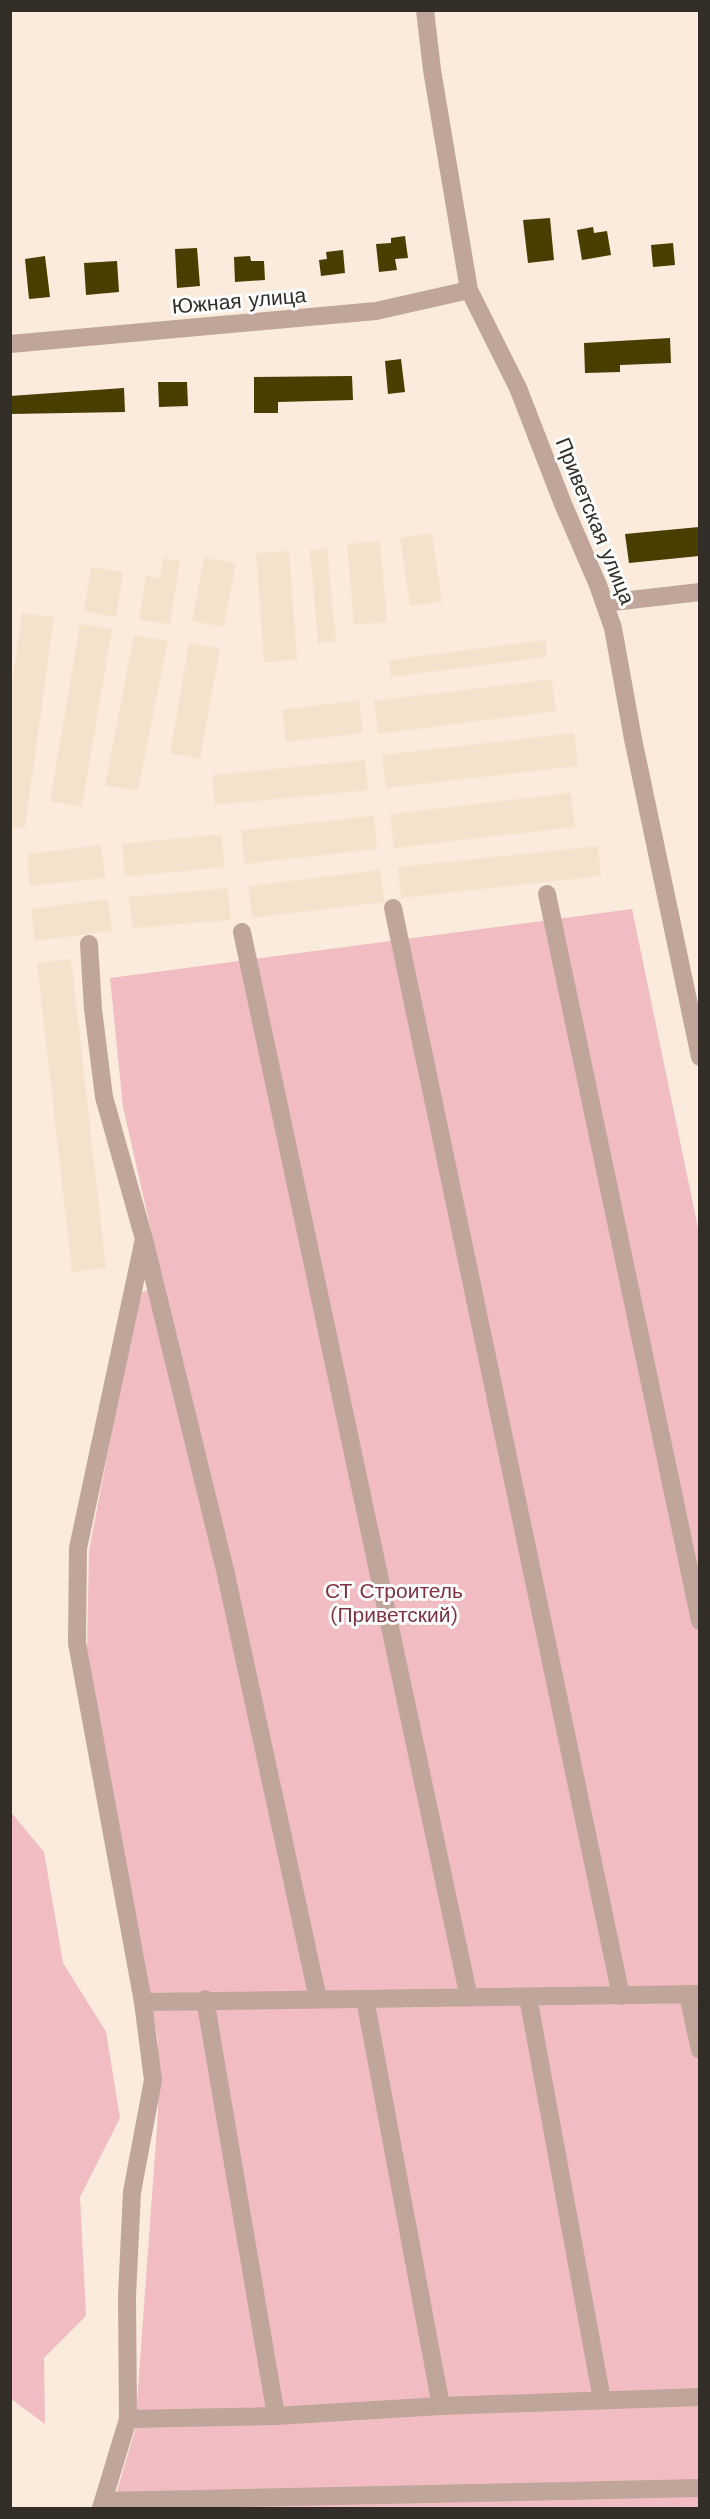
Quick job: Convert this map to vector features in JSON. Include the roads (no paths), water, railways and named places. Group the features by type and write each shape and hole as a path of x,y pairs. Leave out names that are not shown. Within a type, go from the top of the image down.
{"street":[{"name":"Приветская улица","path":"425,10 432,70 469,290 518,388 613,628 633,739 699,1057"},
{"name":"Южная улица","path":"10,344 376,311 469,290"},
{"path":"604,603 699,592"},
{"path":"547,894 699,1621"},
{"path":"393,908 621,1996"},
{"path":"242,932 469,1998"},
{"path":"89,944 93,1010 104,1097 144,1239 225,1570 318,1999"},
{"path":"144,1239 78,1548 77,1643 143,2002 153,2080 132,2192 127,2296 128,2419 103,2505 699,2488"},
{"path":"143,2002 205,1999 694,1994 699,2050"},
{"path":"528,1997 602,2400"},
{"path":"205,1999 276,2416"},
{"path":"365,1999 441,2406"},
{"path":"128,2419 276,2416 441,2406 699,2397"}],"park label":[{"name":"СТ Строитель (Приветский)","path":"394,1603"}]}
